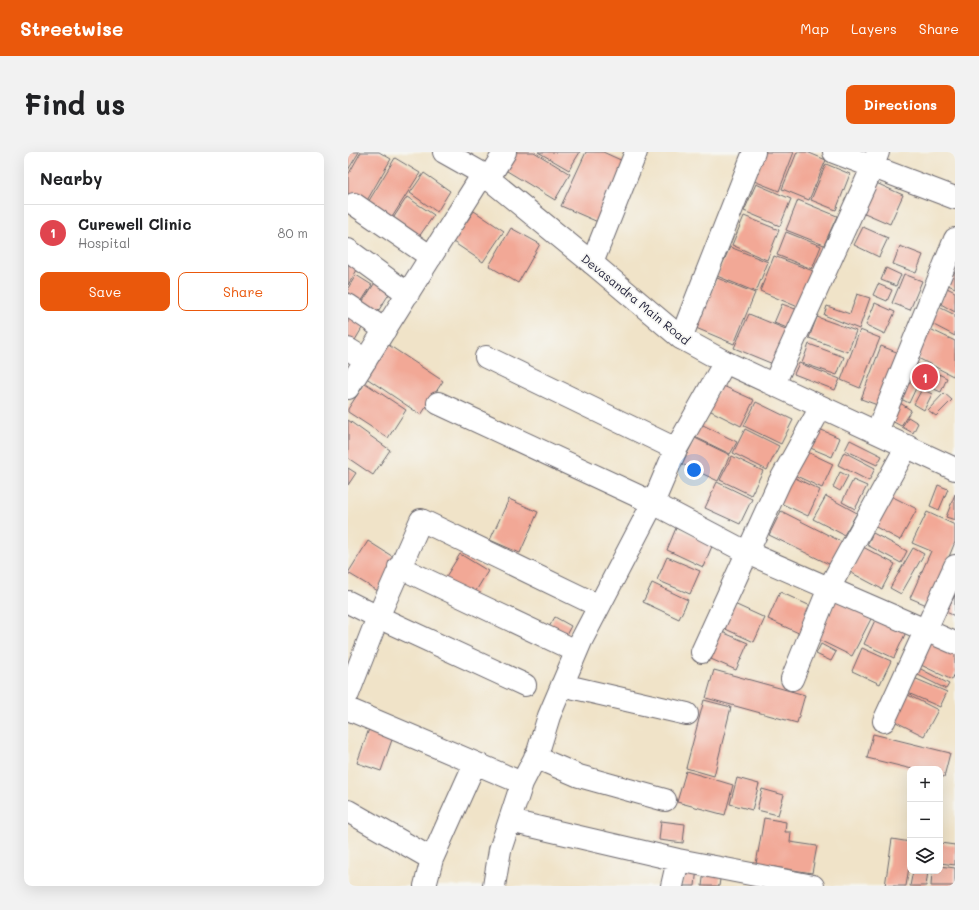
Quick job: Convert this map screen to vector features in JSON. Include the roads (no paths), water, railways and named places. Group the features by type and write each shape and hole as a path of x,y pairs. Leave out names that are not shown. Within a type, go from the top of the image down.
{"street":[{"name":"Devasandra Main Road","path":"444,152 486,177 681,338 725,362 955,468"},
{"path":"348,388 357,354 385,330 431,257 505,152"},
{"path":"592,263 636,152"},
{"path":"681,338 754,152"},
{"path":"834,152 875,159 955,198"},
{"path":"774,384 875,159"},
{"path":"354,204 431,257"},
{"path":"877,432 955,239"},
{"path":"348,250 408,294"},
{"path":"348,305 385,330"},
{"path":"486,357 676,449"},
{"path":"494,886 500,850 522,783 535,757 576,651 653,503 676,449 725,362"},
{"path":"438,403 653,503 748,552 955,643"},
{"path":"702,652 780,481 821,407"},
{"path":"792,679 829,588 906,446"},
{"path":"348,694 399,567 421,520 599,606"},
{"path":"884,721 955,566"},
{"path":"399,567 576,651"},
{"path":"348,602 378,618 525,685"},
{"path":"562,685 687,714"},
{"path":"348,709 522,783"},
{"path":"535,757 579,776 665,800"},
{"path":"425,886 432,859 475,763"},
{"path":"348,811 432,859"},
{"path":"510,821 678,860 813,886"},
{"path":"672,886 678,860"}],"place":[{"name":"Curewell Clinic","path":"925,377"}]}
